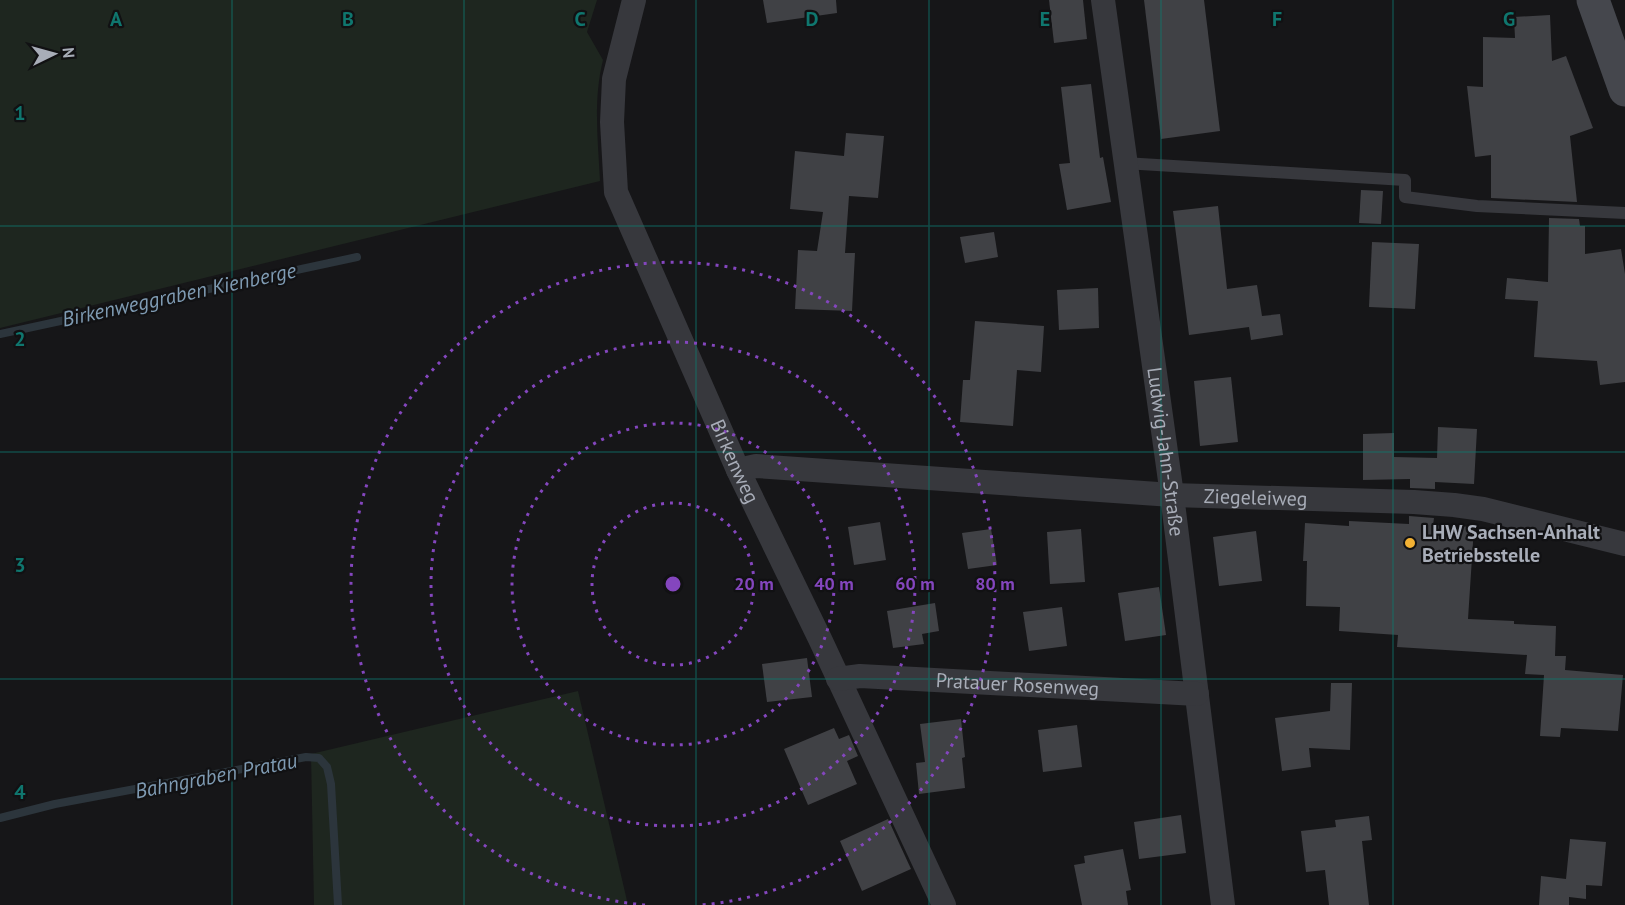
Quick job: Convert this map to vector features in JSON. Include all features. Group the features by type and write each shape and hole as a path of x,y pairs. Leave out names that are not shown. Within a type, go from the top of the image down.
{"main road":[{"path":"1593,0 1625,90"}],"street":[{"name":"Birkenweg","path":"634,0 614,79 612,122 616,192 738,470 944,905"},
{"name":"Ludwig-Jahn-Straße","path":"1103,0 1172,495 1223,905"},
{"name":"Ziegeleiweg","path":"738,470 756,466 1172,495 1454,505 1483,509 1625,544"},
{"name":"Pratauer Rosenweg","path":"838,679 860,676 1197,694"}],"lane":[{"path":"1124,163 1404,180 1405,197 1478,207 1625,213"}],"shaded area":[{"path":"0,0 597,0 587,32 603,60 597,105 600,181 0,328"},
{"path":"578,691 628,905 314,905 311,754"}],"building":[{"path":"763,0 836,0 837,13 767,23"},
{"path":"1049,0 1083,0 1087,39 1054,43"},
{"path":"1144,0 1204,0 1220,131 1161,139"},
{"path":"1550,15 1552,61 1566,56 1593,128 1570,136 1577,202 1491,198 1491,155 1475,157 1467,86 1483,87 1483,37 1515,38 1514,17"},
{"path":"1091,84 1100,158 1103,157 1111,202 1067,210 1059,164 1070,163 1061,87"},
{"path":"846,133 884,136 878,198 849,196 845,253 855,253 852,311 795,309 798,250 817,251 823,212 790,209 795,151 844,156"},
{"path":"1361,190 1383,191 1381,224 1359,223"},
{"path":"1218,206 1227,289 1257,285 1262,316 1280,314 1283,335 1251,340 1249,327 1189,335 1173,211"},
{"path":"1549,218 1579,219 1580,226 1585,226 1585,254 1621,249 1625,274 1625,382 1600,385 1597,361 1534,357 1538,301 1505,299 1507,278 1548,282"},
{"path":"994,232 998,257 965,263 960,237"},
{"path":"1372,242 1419,244 1415,309 1369,307"},
{"path":"1098,288 1099,328 1059,330 1057,290"},
{"path":"975,321 1044,326 1041,372 1017,370 1013,426 960,422 963,380 970,380"},
{"path":"1231,377 1238,442 1200,446 1194,381"},
{"path":"1438,427 1477,429 1474,484 1435,482 1435,489 1410,488 1410,479 1363,480 1363,434 1394,433 1394,457 1437,458"},
{"path":"1409,516 1434,518 1433,525 1474,527 1468,619 1556,626 1555,656 1566,656 1565,670 1623,675 1618,731 1561,728 1560,737 1540,736 1544,675 1525,674 1527,655 1397,647 1398,635 1339,631 1340,607 1306,606 1307,561 1303,561 1305,523 1349,526 1349,521 1409,524"},
{"path":"880,522 886,560 854,565 848,527"},
{"path":"991,529 997,565 968,569 962,533"},
{"path":"1081,529 1085,582 1050,584 1047,532"},
{"path":"1256,531 1262,581 1219,586 1213,537"},
{"path":"1159,587 1166,635 1125,641 1118,593"},
{"path":"935,603 939,631 922,634 924,644 893,648 887,611"},
{"path":"1062,607 1067,646 1029,651 1023,612"},
{"path":"807,658 812,697 767,702 762,664"},
{"path":"1331,683 1352,683 1350,750 1309,748 1311,767 1282,771 1275,718 1330,711"},
{"path":"961,719 965,788 919,794 916,763 925,762 920,724"},
{"path":"1077,725 1082,767 1043,772 1038,730"},
{"path":"834,728 839,739 849,735 858,756 847,761 857,784 808,805 784,749"},
{"path":"1181,815 1186,853 1139,859 1134,822"},
{"path":"1369,816 1372,840 1362,841 1369,905 1329,905 1325,870 1306,872 1301,831 1336,827 1335,820"},
{"path":"888,819 911,869 862,891 840,841"},
{"path":"1570,839 1606,842 1602,886 1586,885 1586,899 1569,897 1569,905 1539,905 1541,876 1566,879"},
{"path":"1123,849 1131,890 1126,891 1128,905 1082,905 1074,865 1085,863 1084,856"}],"waterway":[{"name":"Birkenweggraben Kienberge","path":"0,334 357,257"},
{"name":"Bahngraben Pratau","path":"0,818 55,804 306,757 319,758 327,767 331,784 338,905"}],"place":[{"name":"LHW Sachsen-Anhalt Betriebsstelle","path":"1410,543"}]}
